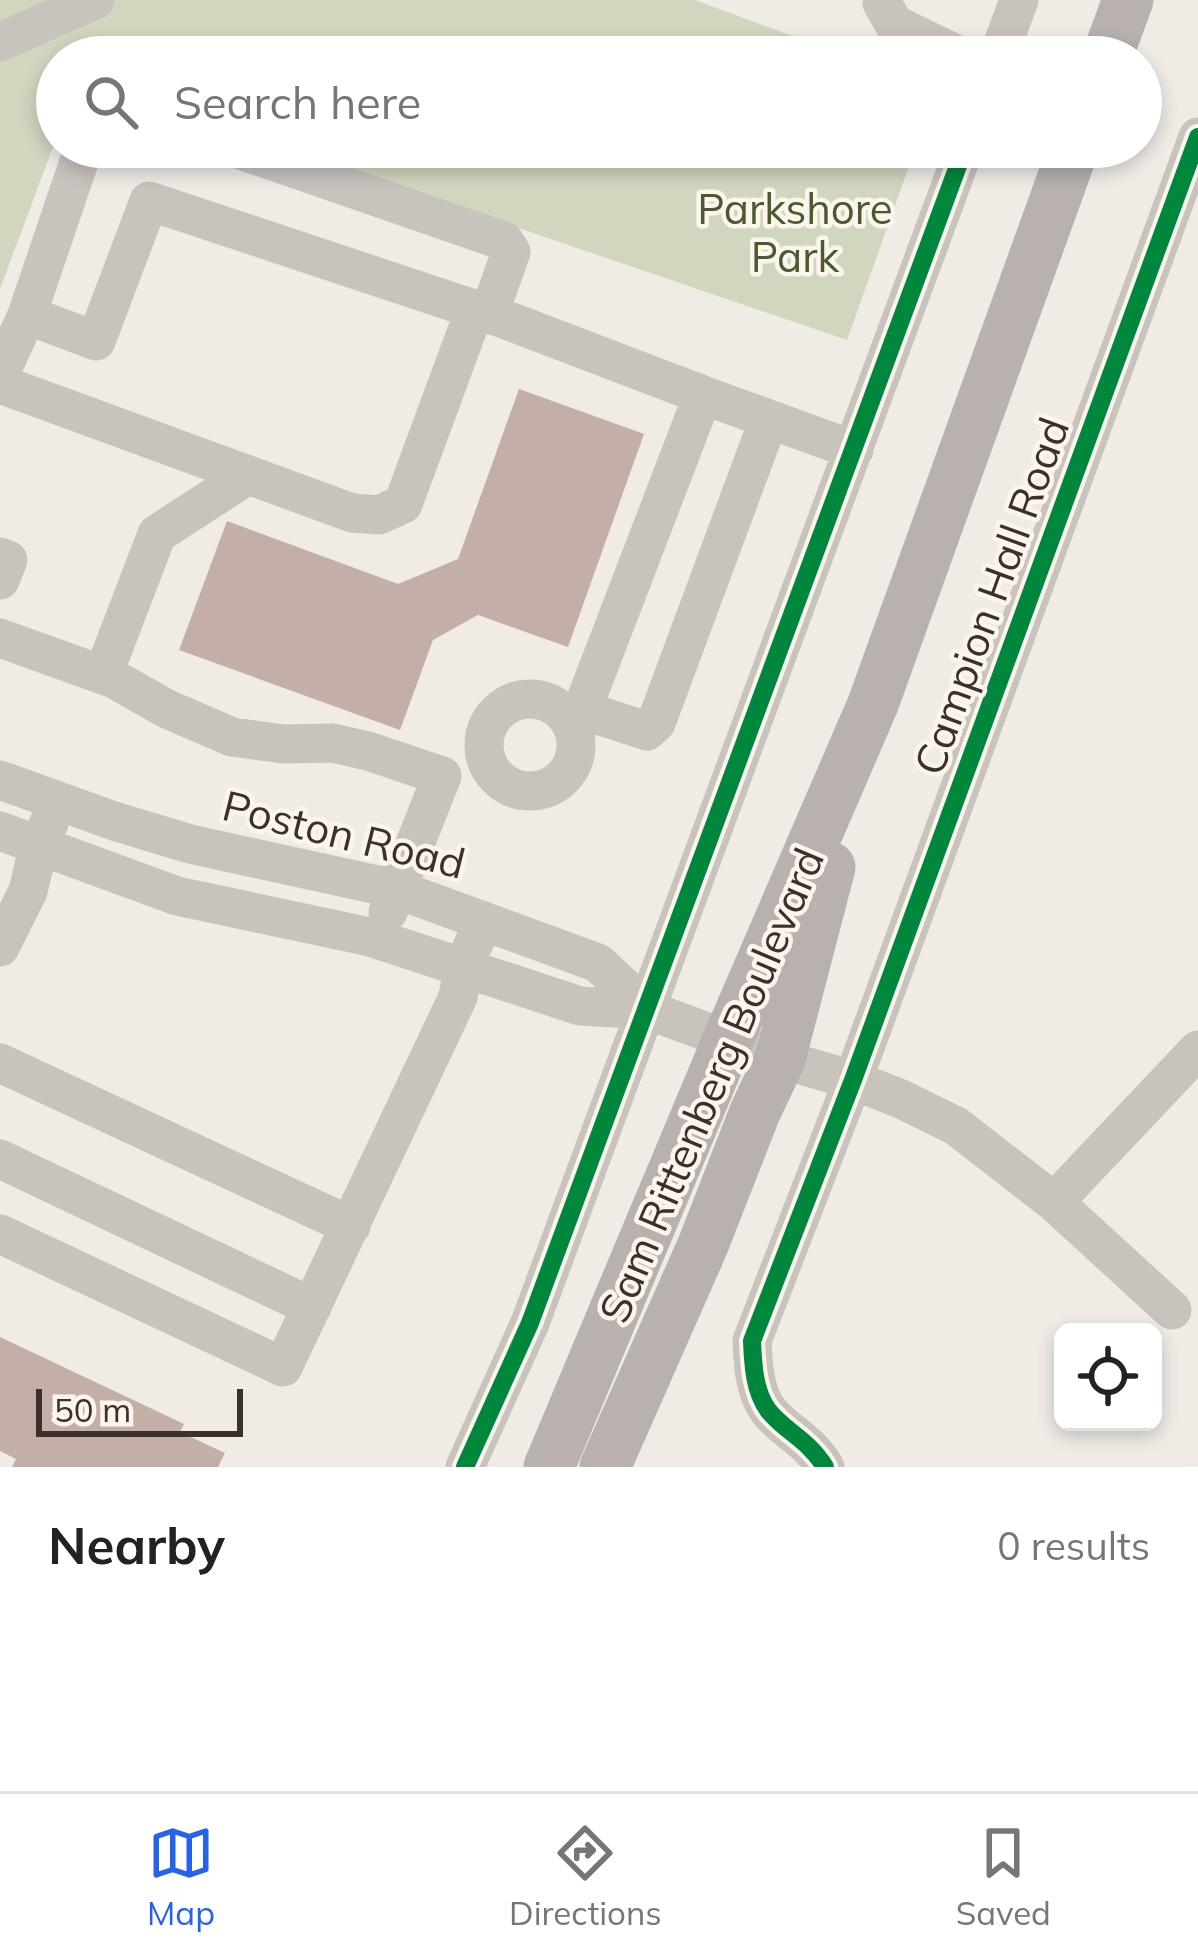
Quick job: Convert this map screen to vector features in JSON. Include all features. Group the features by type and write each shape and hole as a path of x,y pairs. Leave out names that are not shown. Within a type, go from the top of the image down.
{"main road":[{"path":"1115,36 1128,0"},
{"name":"Sam Rittenberg Boulevard","path":"549,1467 873,704 1067,168"},
{"name":"Sam Rittenberg Boulevard","path":"605,1467 780,1059 873,704"}],"street":[{"path":"0,42 95,0"},
{"path":"883,0 894,24 919,36"},
{"path":"1006,36 1019,0"},
{"name":"Campion Hall Road","path":"824,1467 814,1450 767,1409 754,1373 752,1341 853,1079 1198,137"},
{"path":"0,374 27,315 77,168"},
{"path":"0,384 352,513 379,515 403,504 482,312 512,252 504,241 293,168"},
{"path":"465,1467 530,1323 957,168"},
{"path":"27,315 96,341 149,201 482,312 854,450"},
{"path":"703,395 578,720 574,760 556,784 527,792 512,788 490,768 484,754 489,724 511,704 541,700 567,717 578,720 647,731 656,723 769,419"},
{"path":"104,675 157,534 248,475"},
{"path":"0,557 8,560 0,580"},
{"path":"0,638 104,675 232,737 283,744 333,743 442,776 500,780"},
{"path":"379,940 442,776"},
{"name":"Poston Road","path":"0,780 190,844 396,889 598,963 648,1010"},
{"path":"0,947 28,891 39,845 58,801"},
{"name":"Poston Road","path":"0,831 177,896 379,940 580,1006 648,1010 780,1059 853,1079 956,1126 1054,1202 1172,1310"},
{"path":"0,1234 283,1367 458,997 463,968 484,921"},
{"path":"1054,1202 1198,1051"},
{"path":"0,1063 351,1226"},
{"path":"0,1159 312,1307"}],"green space":[{"name":"Parkshore Park","path":"0,0 695,0 792,36 36,36 36,168 45,168 0,289"},
{"name":"Parkshore Park","path":"343,168 908,168 847,340"}],"building":[{"path":"519,389 644,434 568,647 478,615 433,640 400,730 179,650 227,521 398,584 458,559"},
{"path":"0,1337 184,1424 180,1432 225,1453 218,1467 12,1467 16,1459 0,1451"}],"cycle path":[{"path":"825,1467 763,1402 752,1341 853,1080 1198,137"},
{"path":"465,1467 530,1323 957,168"}]}
